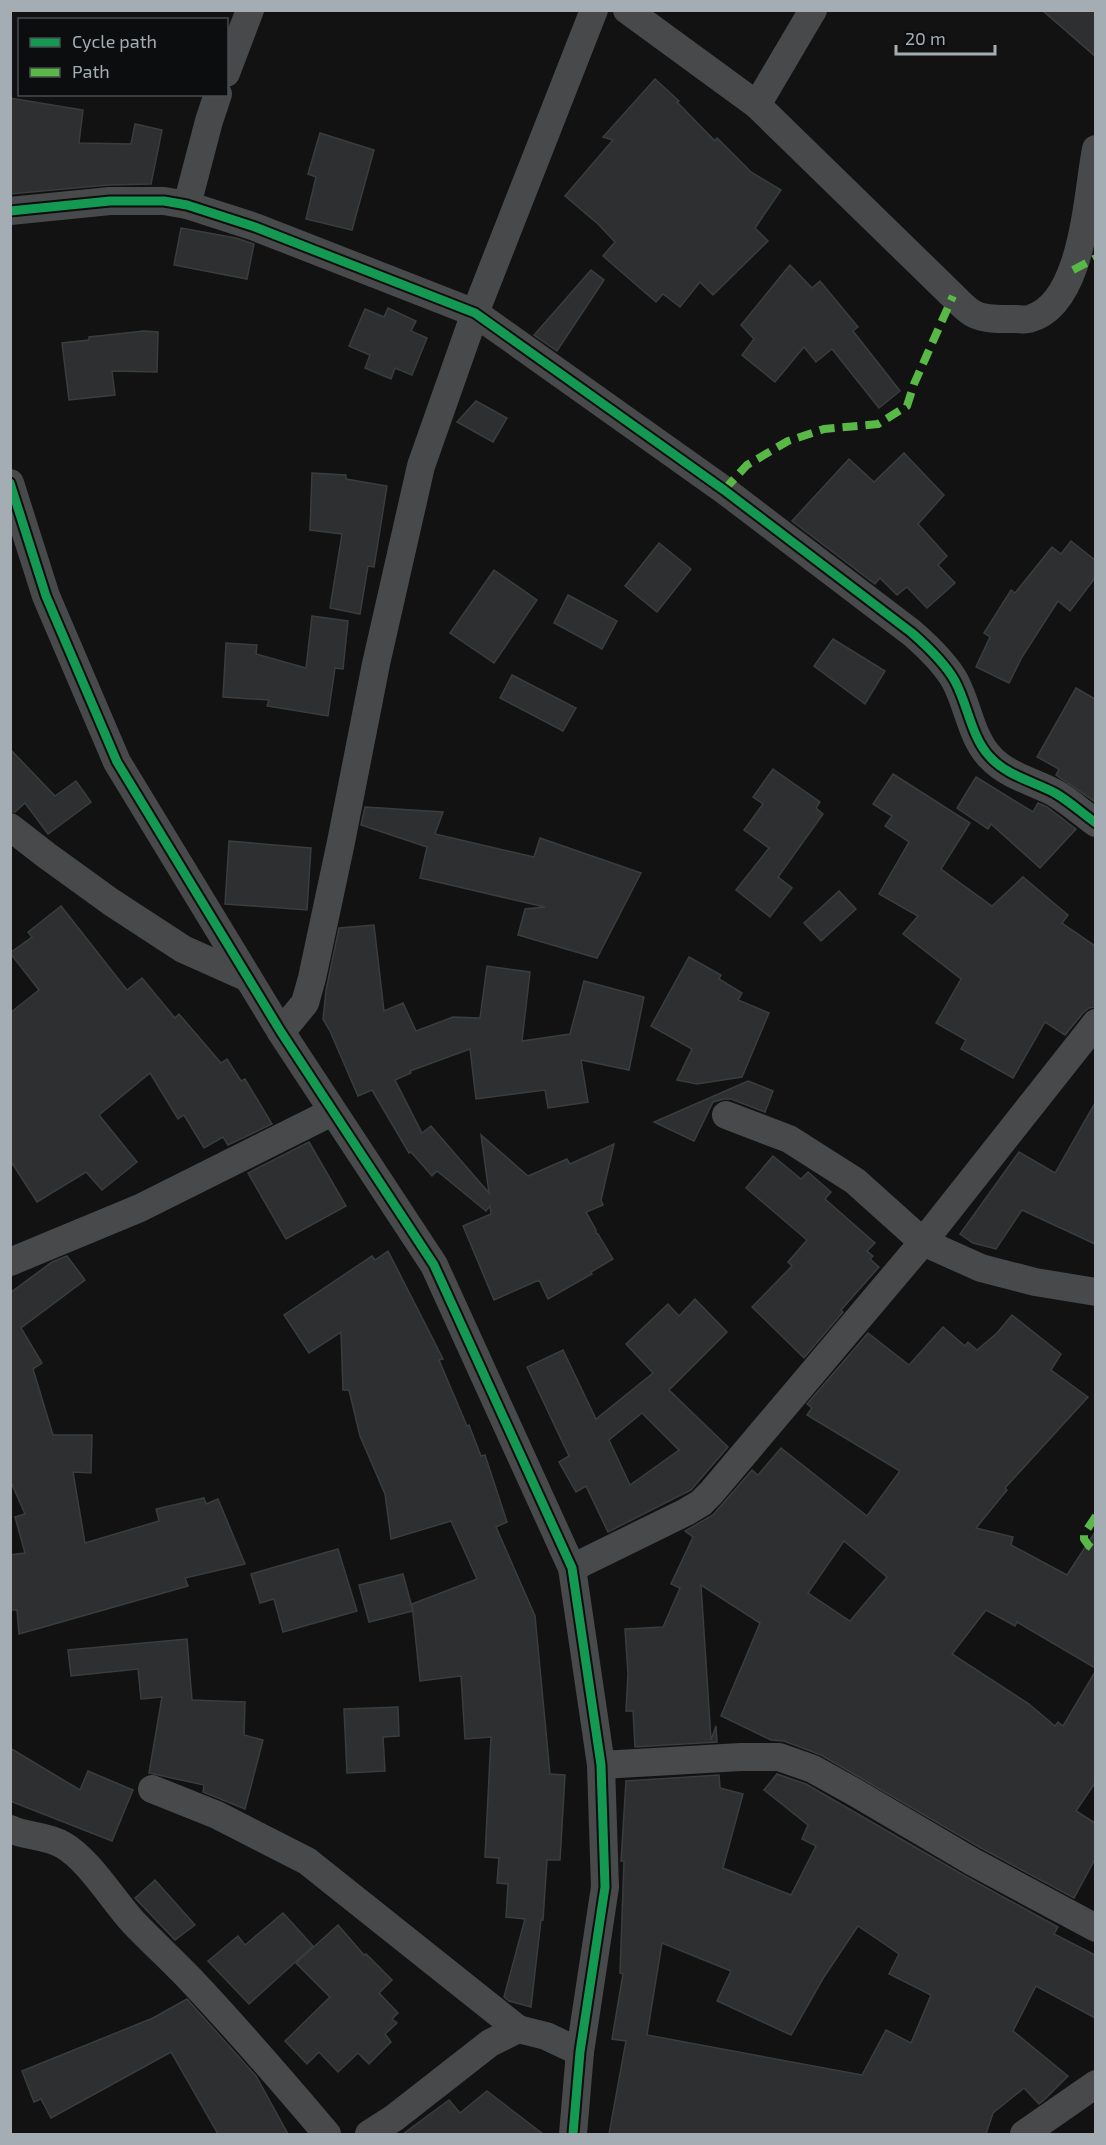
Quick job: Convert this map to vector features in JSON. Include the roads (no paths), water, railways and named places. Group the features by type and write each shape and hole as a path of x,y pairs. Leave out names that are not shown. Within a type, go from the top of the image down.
{"street":[{"path":"228,68 250,10"},
{"path":"281,1032 305,1003 341,842 376,664 421,466 475,313 594,10"},
{"path":"627,10 757,105 975,315 1001,320 1029,319 1045,310 1059,294 1073,270 1080,245 1095,149"},
{"path":"757,105 813,10"},
{"path":"187,205 217,96"},
{"path":"10,212 110,201 164,201 187,205 255,226 475,313 724,490 912,633 934,654 955,681 980,742 996,763 1057,794 1095,823"},
{"path":"10,483 46,596 117,762 281,1032 434,1265 572,1568 601,1765 605,1887 580,2052 573,2134"},
{"path":"10,826 55,862 174,943 248,978"},
{"path":"572,1568 701,1503 711,1493 923,1242 1095,1023"},
{"path":"10,1262 140,1208 332,1112"},
{"path":"726,1115 789,1139 855,1181 923,1242 981,1268 1035,1282 1095,1292"},
{"path":"601,1765 741,1756 779,1757 813,1769 972,1863 1095,1928"},
{"path":"152,1789 217,1815 307,1861 518,2029 546,2036 580,2052"},
{"path":"10,1829 46,1838 63,1845 79,1857 134,1922 273,2070 327,2134"},
{"path":"369,2134 394,2118 490,2043 518,2029"},
{"path":"1024,2134 1095,2084"}]}
